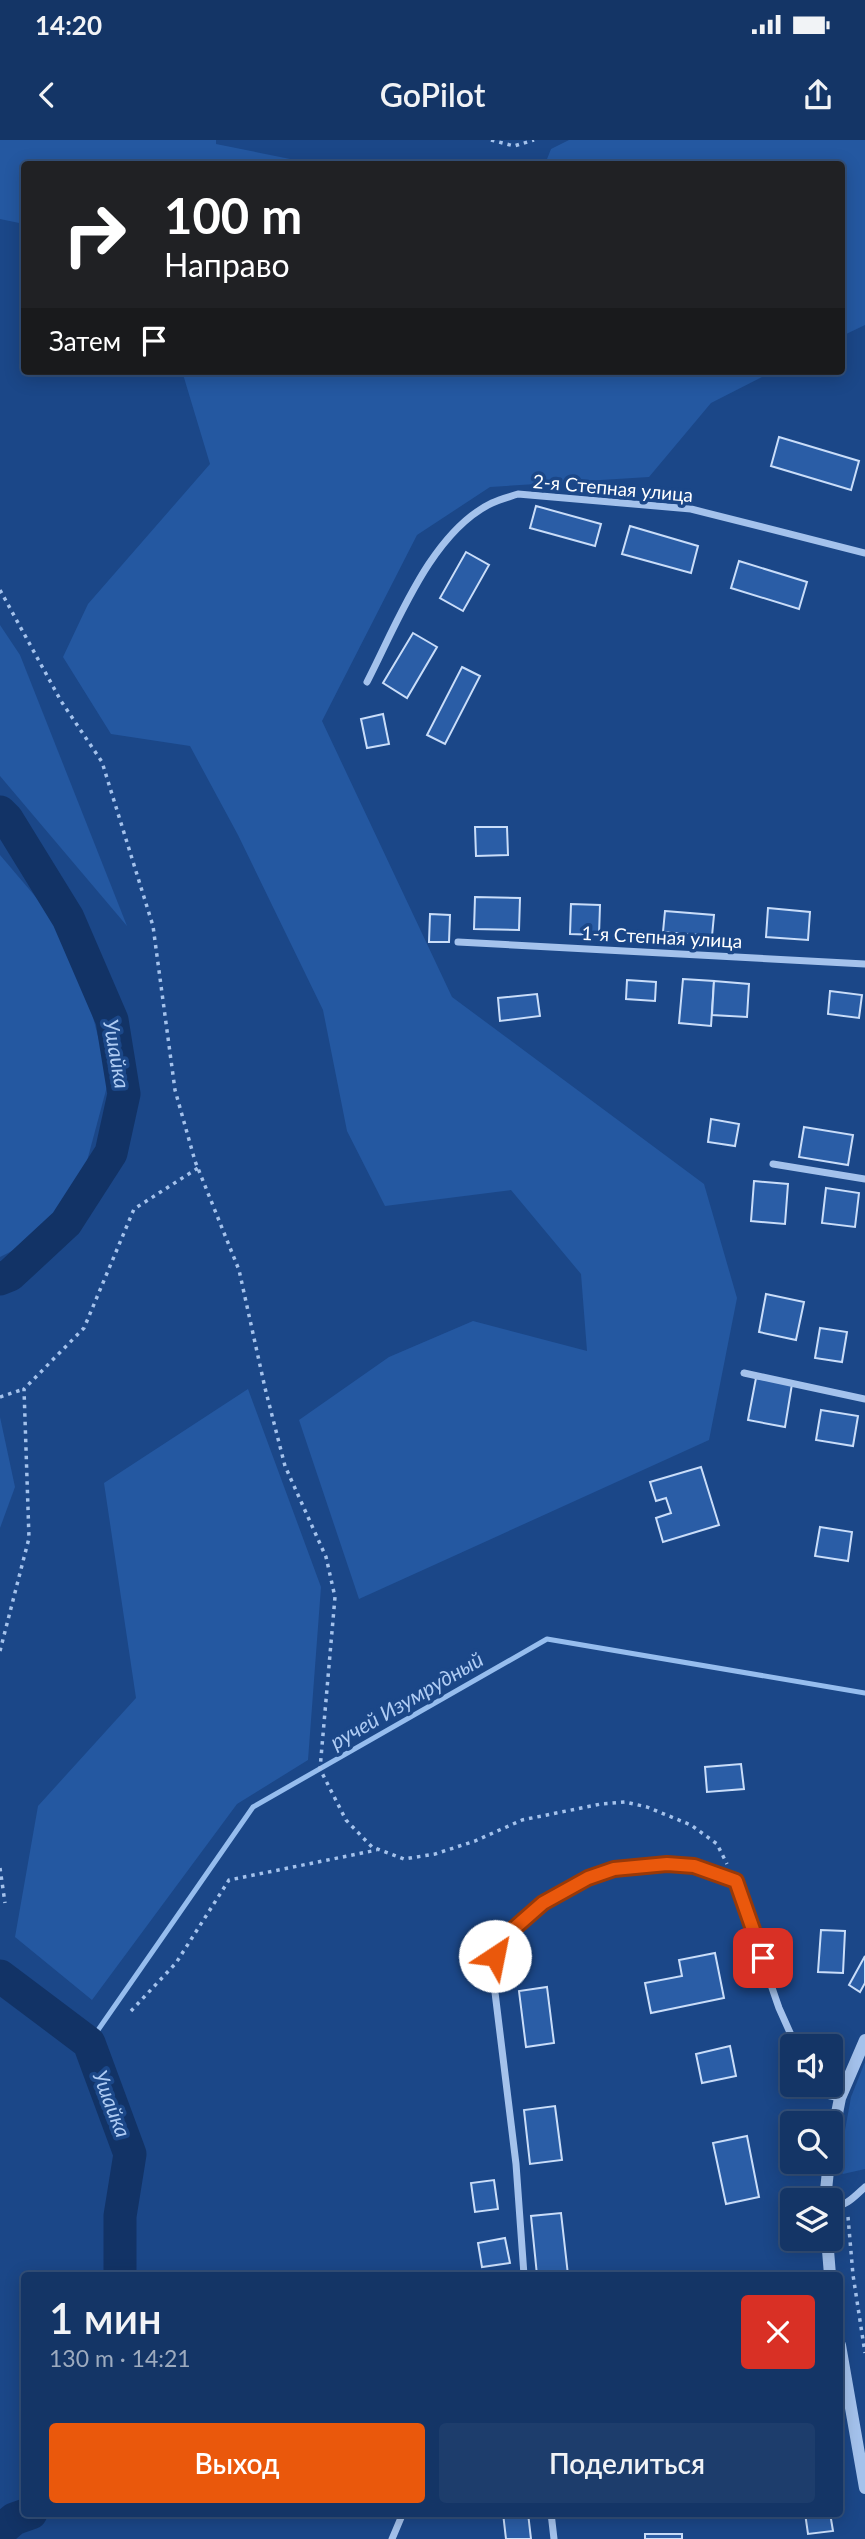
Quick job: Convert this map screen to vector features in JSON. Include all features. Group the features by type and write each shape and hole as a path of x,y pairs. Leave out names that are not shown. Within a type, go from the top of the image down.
{"street":[{"name":"2-я Степная улица","path":"367,682 430,559 468,519 492,503 518,494 691,509 865,553"},
{"name":"1-я Степная улица","path":"458,942 865,964"},
{"path":"772,1164 865,1180"},
{"path":"744,1373 865,1399"},
{"path":"524,2272 506,2068 493,1976 495,1956 502,1939 543,1903 588,1878 614,1869 667,1864 694,1866 736,1881 779,2008 791,2034"},
{"path":"837,2111 840,2098 865,2040"},
{"path":"835,2097 840,2098"},
{"path":"843,2205 865,2187"},
{"path":"828,2251 830,2272"},
{"path":"844,2396 865,2488"},
{"path":"392,2539 401,2517"},
{"path":"551,2517 554,2539"}],"path":[{"path":"491,140 514,146 534,140"},
{"path":"0,590 61,701 102,762 152,926 175,1090 198,1168 239,1270 285,1466 326,1557 335,1597 320,1769 346,1820 372,1847 404,1859 435,1854 475,1841 522,1820 601,1804 625,1802 647,1807 691,1825 717,1844 736,1881"},
{"path":"0,1396 24,1389 84,1328 134,1209 198,1168"},
{"path":"0,1651 29,1538 24,1389"},
{"path":"131,2011 176,1963 229,1880 379,1850"},
{"path":"0,1868 5,1903"},
{"path":"848,2203 853,2275 865,2354"}],"shaded area":[{"path":"0,140 216,140 216,144 300,161 21,161 21,223 0,219"},
{"path":"569,140 865,140 865,325 845,335 845,161 546,161 551,149"},
{"path":"183,375 766,375 711,403 649,477 490,487 417,535 322,721 452,997 704,1184 737,1298 709,1440 359,1599 299,1420 389,1357 473,1321 587,1351 581,1274 511,1190 385,1206 347,1131 323,1010 238,835 190,746 111,734 63,657 88,604 210,464"},
{"path":"0,625 20,655 127,926 0,776"},
{"path":"0,855 57,922 88,998 109,1079 87,1161 68,1201 30,1242 0,1257"},
{"path":"248,1389 321,1587 308,1760 237,1804 92,2000 15,1937 38,1806 136,1698 104,1483"},
{"path":"0,1417 15,1487 0,1528"},
{"path":"865,2062 865,2169 843,2174 843,2141 851,2097"}],"building":[{"path":"779,437 859,461 851,490 771,466"},
{"path":"536,506 601,524 595,546 530,528"},
{"path":"630,526 698,546 691,573 622,554"},
{"path":"466,552 489,565 463,611 440,598"},
{"path":"739,561 807,582 799,609 731,588"},
{"path":"413,633 437,647 407,698 383,683"},
{"path":"462,667 480,676 445,744 427,735"},
{"path":"383,714 389,744 367,748 361,719"},
{"path":"475,827 507,827 508,855 476,856"},
{"path":"475,897 520,898 519,930 474,929"},
{"path":"571,904 600,905 599,935 570,934"},
{"path":"768,908 810,912 808,940 766,937"},
{"path":"665,911 714,915 712,936 663,932"},
{"path":"430,914 450,915 449,942 429,942"},
{"path":"683,979 714,981 711,1026 679,1023"},
{"path":"627,980 656,982 655,1001 626,999"},
{"path":"714,981 749,984 747,1017 712,1015"},
{"path":"830,991 862,995 859,1018 828,1014"},
{"path":"537,994 540,1016 500,1021 498,998"},
{"path":"711,1119 739,1124 735,1146 708,1142"},
{"path":"804,1127 853,1135 848,1165 799,1157"},
{"path":"754,1181 788,1184 785,1224 751,1221"},
{"path":"826,1188 859,1193 855,1227 822,1223"},
{"path":"766,1294 804,1302 796,1340 759,1332"},
{"path":"820,1328 847,1332 842,1362 815,1358"},
{"path":"756,1378 792,1384 785,1427 748,1420"},
{"path":"821,1410 858,1416 853,1446 816,1440"},
{"path":"701,1467 719,1525 663,1542 656,1518 671,1513 666,1498 656,1501 650,1482"},
{"path":"820,1527 852,1532 848,1561 815,1556"},
{"path":"741,1764 744,1789 707,1792 705,1767"},
{"path":"821,1930 845,1931 843,1973 818,1972"},
{"path":"715,1953 724,1998 651,2013 645,1983 682,1976 679,1960"},
{"path":"865,1956 865,1983 860,1992 849,1985"},
{"path":"547,1987 554,2043 526,2047 519,1991"},
{"path":"730,2046 736,2076 702,2083 696,2054"},
{"path":"555,2106 562,2160 530,2164 524,2110"},
{"path":"747,2136 759,2197 726,2204 713,2143"},
{"path":"494,2180 498,2209 475,2212 471,2183"},
{"path":"561,2213 568,2272 537,2272 531,2216"},
{"path":"505,2238 510,2263 482,2267 478,2243"},
{"path":"503,2517 528,2517 531,2539 506,2539"},
{"path":"806,2517 831,2517 833,2531 808,2534"},
{"path":"645,2534 682,2534 682,2539 645,2539"}],"waterway":[{"name":"Ушайка","path":"0,812 7,819 68,918 112,1020 124,1094 111,1153 66,1223 10,1275 0,1279"},
{"name":"ручей Изумрудный","path":"89,2043 253,1807 547,1639 865,1693"},
{"name":"Ушайка","path":"0,1976 89,2043 130,2154 120,2216 120,2272"},
{"name":"Ушайка","path":"0,2531 21,2517"}],"route":[{"path":"495,1956 502,1939 543,1903 588,1878 614,1869 667,1864 694,1866 736,1881 763,1958"}]}
